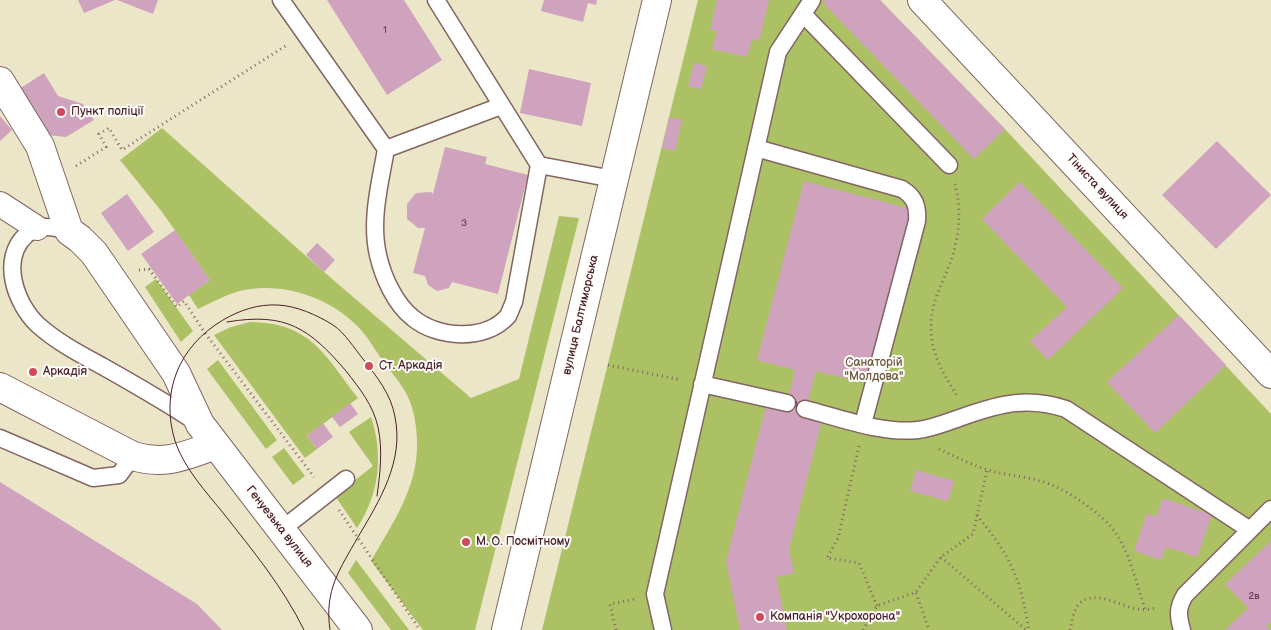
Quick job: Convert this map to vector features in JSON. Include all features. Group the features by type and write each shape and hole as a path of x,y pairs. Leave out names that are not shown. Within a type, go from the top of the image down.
{"street":[{"name":"вулиця Балтиморська","path":"506,630 657,0"},
{"name":"Тіниста вулиця","path":"922,0 1271,374"},
{"path":"0,81 40,146 69,231"},
{"path":"0,204 37,228"},
{"name":"Генуезька вулиця","path":"69,231 94,253 176,373 200,424 358,630"},
{"path":"0,387 133,456 146,460 164,460 216,445"}],"lane":[{"path":"282,0 304,35 386,149 374,220 379,256 386,279 397,299 412,317 430,330 451,334 473,334 494,327 508,316 514,302 540,165 501,106 436,0"},
{"path":"663,630 655,594 778,52 812,0"},
{"path":"803,14 949,165"},
{"path":"386,149 501,106"},
{"path":"756,148 902,189 909,194 917,205 917,221 864,424"},
{"path":"540,165 613,179"},
{"path":"37,228 50,226 69,231"},
{"name":"Генуезька вулиця","path":"37,228 26,235 16,246 10,262 11,277 16,292 23,306 37,323 57,340 200,424"},
{"path":"702,384 787,403"},
{"path":"806,409 898,431 919,430 940,425 1010,403 1029,401 1047,403 1066,409 1250,530"},
{"path":"0,438 93,478 119,475 133,456"},
{"path":"281,530 346,479"},
{"path":"1182,630 1178,617 1178,605 1185,595 1271,509"}],"path":[{"path":"52,180 106,147 99,134 109,128 122,150 304,35"},
{"path":"949,165 957,192 959,218 956,243 935,297 931,327 935,355 946,379 970,414"},
{"path":"108,275 149,268 176,307 184,301 205,333 358,537 420,630"},
{"path":"608,365 702,384"},
{"path":"864,424 838,538 827,558 860,563 877,606"},
{"path":"898,431 987,470 1042,481 1059,488 1095,512 1107,522 1123,547 1145,609"},
{"path":"863,630 877,606 916,592 941,557 973,534 987,470"},
{"path":"977,515 1004,552 1013,569 1021,593 1028,630"},
{"path":"941,557 1028,630"},
{"path":"916,592 928,630"},
{"path":"1070,630 1075,611 1080,604 1087,600 1097,598 1136,609 1178,605"},
{"path":"610,604 616,630"}],"green space":[{"name":"Санаторій \"Молдова\"","path":"698,0 880,0 1005,129 1271,414 1271,630 542,630"},
{"path":"162,128 324,272 471,398 519,379 559,216 579,218 475,630 423,630 371,561 402,505 413,475 417,443 415,418 405,391 370,341 350,319 338,310 310,296 281,289 251,289 230,294 198,309 189,295 210,280 162,212 120,160"},
{"path":"156,279 193,331 181,342 145,287"},
{"path":"250,322 288,328 302,335 325,355 358,398 307,436 317,449 305,458 214,335 231,327"},
{"path":"218,360 277,440 266,449 207,369"},
{"path":"371,417 377,446 377,474 370,502 357,528 335,496 373,466 349,432"},
{"path":"284,448 305,476 293,485 272,457"},
{"path":"356,560 409,630 391,630 348,573"}],"building":[{"path":"78,0 115,0 84,13"},
{"path":"117,0 158,0 153,14"},
{"path":"327,0 404,0 442,60 387,95"},
{"path":"544,0 597,0 596,5 588,3 583,22 541,11"},
{"path":"717,0 769,0 759,41 752,39 747,57 712,49 717,31 710,30"},
{"path":"826,0 880,0 1005,129 974,159 823,3"},
{"path":"694,63 707,66 701,89 688,86"},
{"path":"529,69 591,83 582,126 520,113"},
{"name":"Пункт поліції","path":"44,73 58,96 83,104 94,120 66,137 48,135 19,89"},
{"path":"0,116 12,130 0,141"},
{"path":"669,117 682,120 675,151 662,148"},
{"path":"1217,141 1271,195 1216,249 1162,195"},
{"path":"445,147 487,157 485,164 528,175 498,294 452,282 449,288 437,291 428,285 425,276 413,273 425,228 418,228 407,219 407,204 416,193 431,192 433,194"},
{"path":"804,181 911,209 866,383 816,371 804,416 822,420 789,549 794,573 776,577 787,630 740,630 726,561 767,402 786,407 795,370 757,360"},
{"path":"1020,182 1123,288 1048,360 1030,341 1067,307 982,219"},
{"path":"127,194 154,232 128,251 101,213"},
{"path":"175,230 210,280 177,304 141,254"},
{"path":"317,243 335,260 324,272 306,255"},
{"path":"1179,315 1226,365 1155,433 1107,382"},
{"path":"350,403 358,414 340,427 332,417"},
{"path":"323,423 333,437 317,449 307,436"},
{"path":"916,470 954,481 948,501 910,491"},
{"path":"0,482 197,604 222,630 0,630"},
{"path":"1163,498 1212,515 1197,557 1166,547 1161,560 1134,551 1147,513 1156,517"},
{"path":"1271,541 1271,622 1266,626 1270,630 1225,630 1248,608 1225,584"}],"tram line":[{"path":"304,630 287,599 267,570 184,461 175,441 171,423 170,405 172,388 177,372 185,357 195,343 208,331 229,316 249,308 278,305 300,309 333,325 349,341 373,372 383,386 393,409 397,433 393,465 382,494 335,580 329,603 330,630"},
{"path":"227,322 265,319 295,327 308,334 320,344 346,371 369,404 378,427 381,453 377,496"}],"place":[{"name":"Пункт поліції","path":"61,112"},
{"name":"Ст. Аркадія","path":"369,366"},
{"name":"Аркадія","path":"33,372"},
{"name":"М. О. Посмітному","path":"466,542"},
{"name":"Компанія \"Укрохорона\"","path":"760,617"}]}
